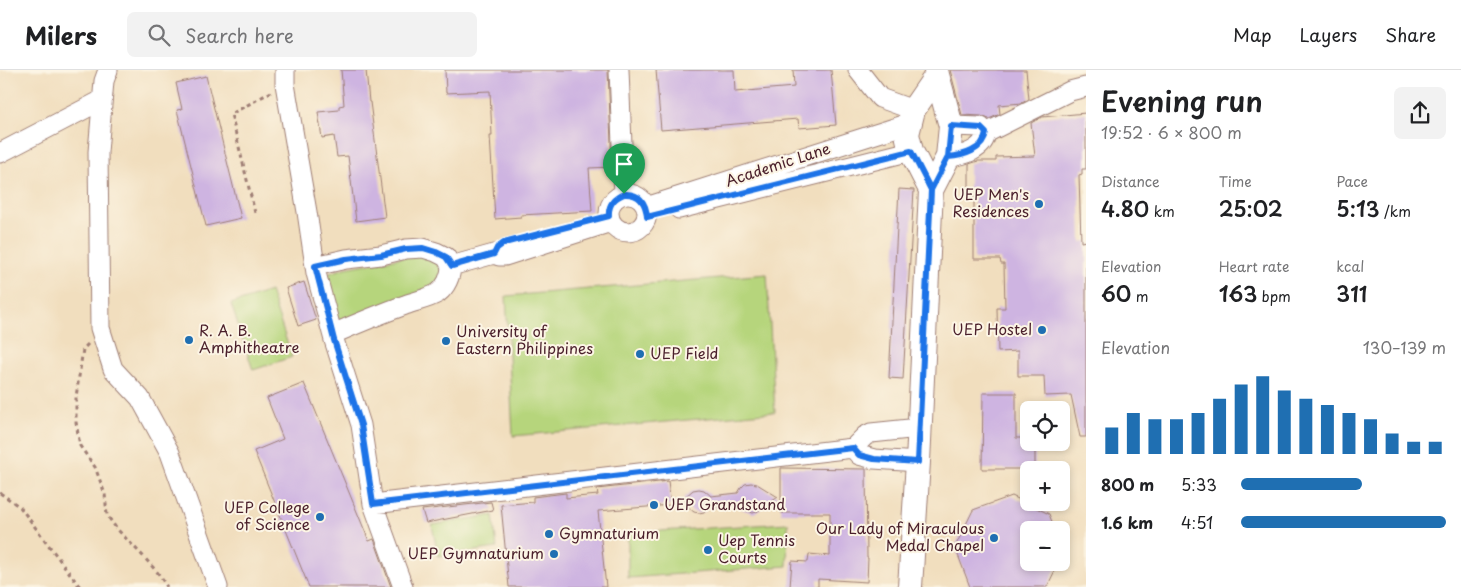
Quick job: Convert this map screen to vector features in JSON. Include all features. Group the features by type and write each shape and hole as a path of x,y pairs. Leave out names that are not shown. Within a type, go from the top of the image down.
{"main road":[{"path":"931,190 911,151 907,134 911,117 936,72"},
{"path":"910,587 931,190 948,157 951,126 936,72"}],"street":[{"path":"108,70 104,81 98,152 100,328 113,369 140,398 170,452 218,587"},
{"path":"619,70 624,194"},
{"path":"858,70 880,98 911,117"},
{"path":"285,77 315,266 332,334 361,425 373,504 403,587"},
{"path":"986,133 1070,91 1086,87"},
{"path":"0,152 102,100"},
{"name":"Academic Lane","path":"727,189 911,117"},
{"path":"951,126 981,128 986,133"},
{"path":"948,157 967,153 978,147 985,140 986,133"},
{"name":"Academic Lane","path":"646,212 727,189 911,151"},
{"path":"624,194 630,194 641,199 646,212 640,228 628,232 622,232 616,228 610,219 610,206 613,200 624,194"},
{"path":"452,266 494,254 497,248 504,243 610,219"},
{"path":"315,266 346,259 423,248 446,257 452,266 447,283 439,292 428,298 364,320 332,334"},
{"path":"373,504 853,448 865,436 871,433 919,428"},
{"path":"853,448 859,455 874,459 918,462"}],"path":[{"path":"255,213 231,114 285,77"},
{"path":"102,336 90,341 83,349 76,397 76,422 80,446 95,467 105,494 107,515 116,528 158,573 167,587"},
{"path":"0,493 20,507 80,587"}],"green space":[{"path":"431,252 445,271 431,290 337,328 325,279 330,273 345,268"},
{"name":"UEP Field","path":"767,274 775,412 513,436 506,296"},
{"path":"270,291 292,357 253,370 231,304"},
{"path":"493,515 497,548 438,556 432,525"},
{"name":"Uep Tennis Courts","path":"788,523 787,566 628,578 628,533"}],"building":[{"path":"341,70 366,70 385,217 356,221 348,156 337,157 334,136 322,138 318,112 339,110 339,106 344,105"},
{"path":"445,70 608,70 612,167 589,168 592,211 521,215 521,217 495,219 490,136 492,136 490,91 446,93"},
{"path":"656,70 734,70 735,92 794,87 793,70 831,70 836,125 799,128 798,119 661,130"},
{"path":"950,70 1026,70 1029,99 1022,103 999,105 1000,114 989,119 981,116 962,115"},
{"path":"206,76 241,218 206,226 177,110 182,109 176,83"},
{"path":"1086,113 1086,169 1082,169 1082,174 1079,175 1081,242 1086,241 1086,437 1080,437 1071,395 1045,396 1044,376 1018,376 1018,351 998,352 997,308 1005,308 1004,264 1001,264 1000,259 974,259 974,190 969,190 969,164 978,161 996,161 996,157 1035,156 1031,123 1042,117"},
{"path":"899,189 914,190 903,379 889,378"},
{"path":"304,282 316,320 298,326 286,288"},
{"name":"UEP College of Science","path":"304,383 369,541 374,539 391,587 309,587 254,451 283,439 267,398"},
{"path":"983,393 1016,393 1016,438 1020,438 1020,451 1035,451 1035,461 1020,461 1020,469 982,469"},
{"path":"781,468 866,469 867,582 818,579 818,587 790,587 792,561 808,562 809,554 830,556 830,513 781,513"},
{"name":"UEP Gymnaturium","path":"668,481 671,505 598,511 606,587 509,587 501,505 533,502 533,497 566,493 566,498 598,495 597,489"},
{"path":"745,484 757,484 778,497 753,513 742,509 739,505 708,508 704,512 694,512 690,509 684,498 693,490 699,489 704,490 711,496 738,493"},
{"name":"Our Lady of Miraculous Medal Chapel","path":"1012,496 1020,500 1020,511 1043,511 1049,514 1052,521 1020,521 1020,571 1055,571 1047,587 970,587 955,547 973,510"},
{"path":"491,502 493,510 426,523 422,510"}],"place":[{"name":"UEP Men's Residences","path":"1039,204"},
{"name":"UEP Hostel","path":"1042,330"},
{"name":"R. A. B. Amphitheatre","path":"189,340"},
{"name":"University of Eastern Philippines","path":"446,341"},
{"name":"UEP Field","path":"640,354"},
{"name":"UEP Grandstand","path":"654,505"},
{"name":"UEP College of Science","path":"320,517"},
{"name":"Gymnaturium","path":"549,534"},
{"name":"Our Lady of Miraculous Medal Chapel","path":"994,538"},
{"name":"Uep Tennis Courts","path":"708,550"},
{"name":"UEP Gymnaturium","path":"554,554"}],"route":[{"path":"624,194 613,200 609,216 504,243 497,248 494,254 452,266 446,257 423,248 406,249 315,266 334,340 361,425 373,504 853,448 859,455 874,459 918,462 931,190 948,157 967,153 978,147 985,140 986,133 981,128 951,126 948,157 931,190 911,151 647,217 645,204 641,199 630,194 624,194"}]}
